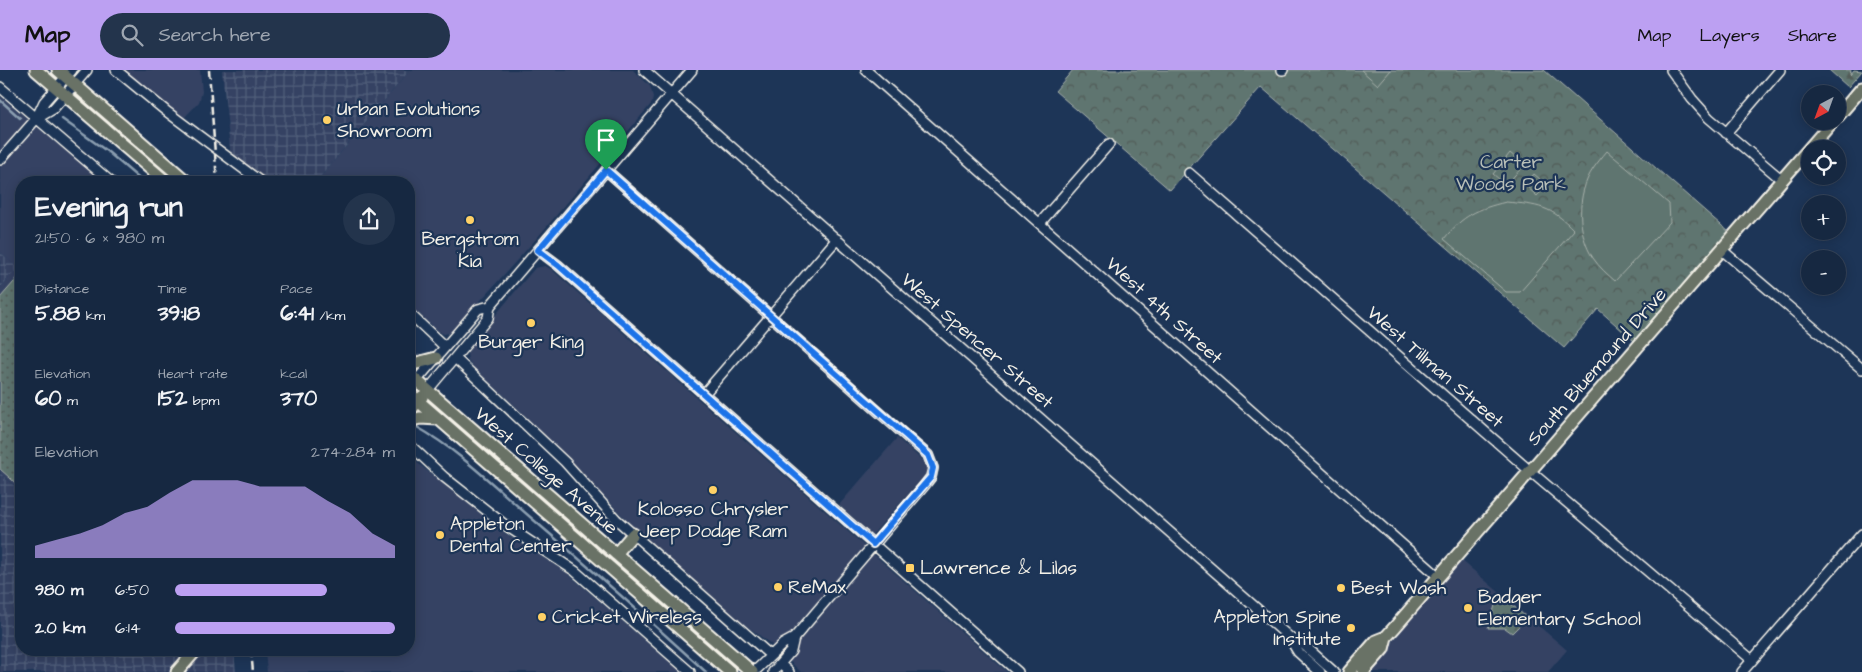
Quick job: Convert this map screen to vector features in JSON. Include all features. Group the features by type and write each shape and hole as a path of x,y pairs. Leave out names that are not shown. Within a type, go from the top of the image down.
{"main road":[{"path":"36,70 159,176"},
{"path":"68,75 181,176"},
{"path":"1846,107 1862,88"},
{"name":"South Bluemound Drive","path":"1349,672 1376,642 1386,636 1439,577 1825,130"},
{"path":"415,364 436,358"},
{"name":"West College Avenue","path":"415,386 427,391 753,672"},
{"path":"415,405 427,391"},
{"name":"West College Avenue","path":"415,394 418,401 438,419 730,672"},
{"path":"415,419 438,419"},
{"path":"616,554 633,534"},
{"name":"South Bluemound Drive","path":"1363,672 1383,649 1386,636"},
{"path":"177,672 191,656"}],"street":[{"path":"0,160 36,119 44,102 61,91 68,75 87,70"},
{"path":"116,70 166,111 253,176"},
{"name":"West Spencer Street","path":"644,70 1288,637 1304,645 1334,672"},
{"path":"427,391 488,318 490,306 692,70"},
{"name":"West 4th Street","path":"866,70 1439,577"},
{"path":"1671,70 1699,108 1782,180"},
{"path":"1726,133 1780,70"},
{"path":"0,87 104,176"},
{"path":"1040,223 1109,144"},
{"path":"606,170 928,455 933,470 931,477 794,638 783,644 753,672"},
{"name":"West Tillman Street","path":"1189,174 1530,471 1752,660"},
{"path":"704,394 837,239"},
{"path":"538,250 558,265 1018,672"},
{"path":"1722,250 1862,369"},
{"path":"415,381 478,309 490,306"},
{"path":"415,319 445,347"},
{"path":"455,358 565,462 605,508 770,655"},
{"path":"415,450 444,477 505,524 575,571 690,672"},
{"path":"1742,672 1862,534"},
{"name":"West Spencer Street","path":"1288,637 1298,652 1320,672"},
{"path":"773,672 791,650 794,638"},
{"path":"780,664 789,672"}],"shaded area":[{"path":"123,70 200,70 202,92 199,102 184,118"},
{"path":"222,70 410,70 321,176 253,176 231,159"},
{"path":"410,70 633,70 650,86 653,97 652,103 537,238 454,330 449,333 439,332 415,310 415,176 321,176"},
{"path":"0,96 96,176 15,176 15,266 0,252"},
{"path":"0,252 15,265 15,271 0,288"},
{"path":"545,266 551,269 1007,672 801,672 771,644 737,619 631,525 567,457 473,367 468,360 467,353 481,332 535,268"},
{"path":"15,270 15,487 0,473 0,288"},
{"path":"897,438 929,466 930,470 872,535 839,505"},
{"path":"415,461 502,531 567,573 681,672 267,672 266,656 415,656"},
{"path":"0,473 15,487 15,656 235,656 236,672 0,672"},
{"name":"Badger Elementary School","path":"1460,559 1567,650 1548,672 1368,672"}],"green space":[{"name":"Carter Woods Park","path":"1073,70 1281,70 1285,74 1289,70 1544,70 1729,232 1634,341 1598,309 1564,348 1261,87 1170,190 1055,91"},
{"path":"1361,70 1391,70 1378,85"},
{"path":"1829,70 1851,70 1850,75 1854,70 1862,71 1848,87"},
{"path":"1607,151 1669,204 1670,222 1615,281 1593,258 1581,226 1581,202 1587,179"},
{"path":"1510,153 1524,165 1506,185 1493,174"},
{"path":"1534,174 1547,185 1537,196 1525,185"},
{"path":"1506,202 1527,204 1551,211 1574,230 1520,292 1506,292 1444,239 1471,214"},
{"path":"15,281 15,483 0,469 0,298"},
{"path":"1502,596 1527,618 1512,633 1505,628 1488,628 1497,599"}],"waterway":[{"path":"0,100 20,118"},
{"path":"62,119 108,152 136,176"},
{"path":"417,427 447,446 475,468 706,672"}],"railway":[{"path":"209,70 217,176"},
{"path":"252,656 253,672"}],"place":[{"name":"Urban Evolutions Showroom","path":"327,120"},
{"name":"Bergstrom Kia","path":"470,220"},
{"name":"Burger King","path":"531,323"},
{"name":"Kolosso Chrysler Jeep Dodge Ram","path":"713,490"},
{"name":"Appleton Dental Center","path":"440,535"},
{"name":"Lawrence & Lilas","path":"910,568"},
{"name":"ReMax","path":"778,587"},
{"name":"Best Wash","path":"1341,588"},
{"name":"Badger Elementary School","path":"1468,608"},
{"name":"Cricket Wireless","path":"542,617"},
{"name":"Appleton Spine Institute","path":"1351,628"}],"route":[{"path":"606,170 928,455 931,460 933,474 873,544 558,265 538,250 606,170"}]}
